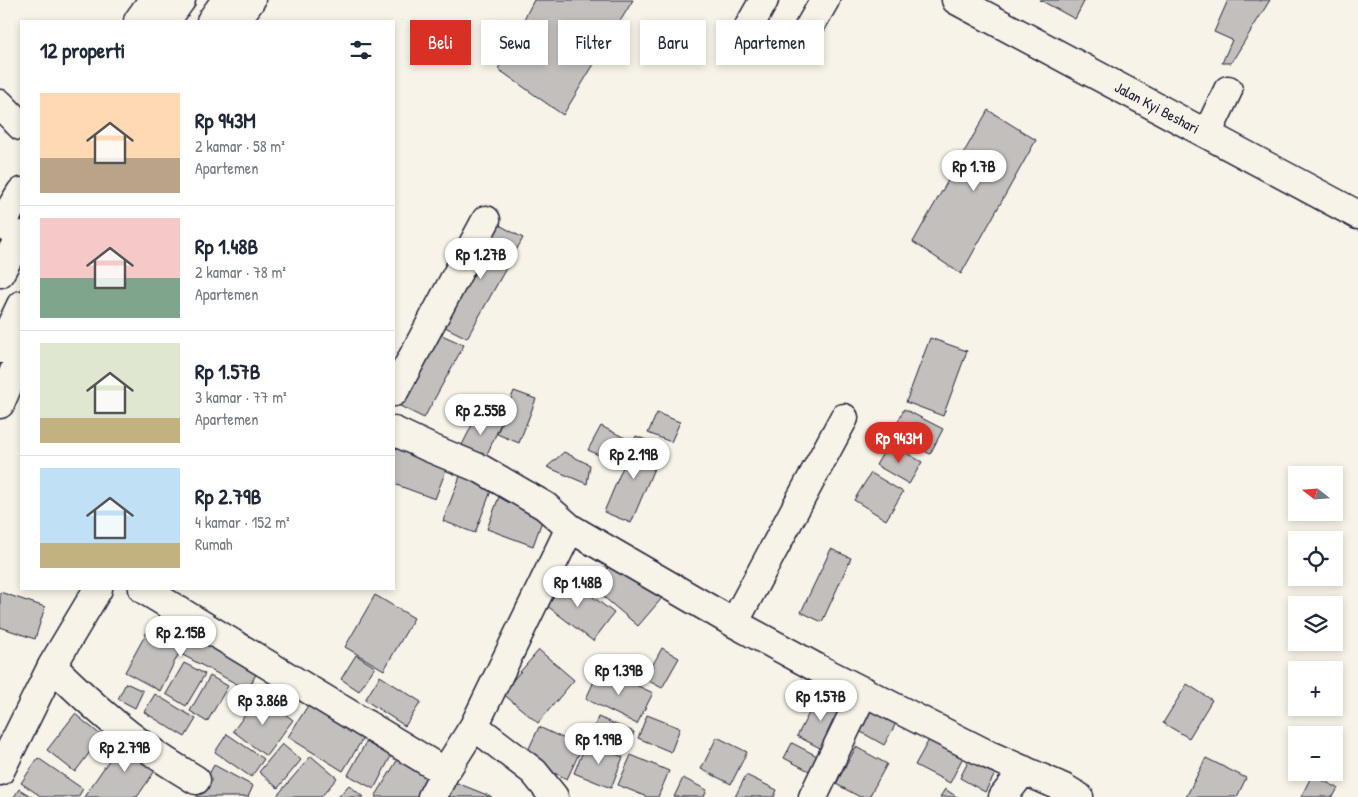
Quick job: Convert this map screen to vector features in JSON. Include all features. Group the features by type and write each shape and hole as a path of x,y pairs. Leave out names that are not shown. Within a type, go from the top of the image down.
{"main road":[{"path":"139,20 153,0"},
{"path":"167,20 181,0"},
{"path":"212,20 226,0"},
{"path":"237,20 251,0"},
{"path":"753,20 764,0"},
{"path":"814,20 826,0"},
{"name":"Jalan Kyi Beshari","path":"956,0 1358,215"},
{"path":"1207,134 1228,90"},
{"path":"0,104 20,125"},
{"path":"0,226 20,194"},
{"path":"395,390 486,220"},
{"path":"0,273 20,237"},
{"path":"0,349 20,307"},
{"path":"0,404 20,357"},
{"path":"734,623 844,418"},
{"path":"395,432 428,448 481,469 545,506 570,528 734,623 819,669 989,755 1064,788 1079,797"},
{"path":"432,797 445,772 474,726 570,528"},
{"path":"0,771 52,666 97,590"},
{"path":"144,590 445,772"},
{"path":"52,666 86,699 128,734 154,754 196,780"},
{"path":"813,797 864,692"},
{"path":"474,726 534,772 554,797"},
{"path":"1003,797 1024,770"}],"building":[{"path":"534,0 633,0 621,20 558,20 558,65 593,65 563,115 498,69 500,65 548,65 548,20 524,20"},
{"path":"1040,0 1085,0 1075,19"},
{"path":"1228,0 1270,0 1231,63 1222,63 1232,40 1214,32"},
{"path":"988,110 1036,140 961,274 913,242"},
{"path":"494,222 523,238 467,338 439,324"},
{"path":"433,331 464,345 424,418 395,404"},
{"path":"930,338 967,351 943,416 906,402"},
{"path":"514,391 536,399 519,443 497,434"},
{"path":"904,409 943,429 930,454 892,434"},
{"path":"478,413 502,421 484,461 460,449"},
{"path":"657,413 680,422 671,442 648,433"},
{"path":"601,426 625,438 613,462 588,450"},
{"path":"636,436 663,447 631,523 604,512"},
{"path":"397,442 449,462 435,499 395,484 395,447"},
{"path":"889,443 922,462 909,484 876,465"},
{"path":"564,452 590,465 587,484 547,467"},
{"path":"462,471 494,483 475,533 443,521"},
{"path":"871,473 903,492 886,520 854,500"},
{"path":"500,494 546,510 533,546 487,529"},
{"path":"831,549 851,558 822,622 801,612"},
{"path":"615,559 662,598 638,626 592,587"},
{"path":"563,574 614,613 593,641 542,602"},
{"path":"0,592 45,607 35,639 0,627"},
{"path":"375,595 414,618 384,670 345,647"},
{"path":"154,619 257,672 248,690 179,653 160,691 125,672"},
{"path":"662,648 679,658 662,688 645,679"},
{"path":"539,650 574,680 538,723 502,693"},
{"path":"356,655 375,667 359,691 341,679"},
{"path":"184,663 205,674 186,706 166,694"},
{"path":"600,668 653,693 637,724 586,699"},
{"path":"210,676 228,686 207,722 190,711"},
{"path":"380,676 421,702 405,726 365,700"},
{"path":"126,683 143,691 135,708 118,699"},
{"path":"1187,684 1212,700 1189,738 1163,723"},
{"path":"155,694 196,719 185,737 144,712"},
{"path":"819,694 844,707 822,749 797,736"},
{"path":"260,695 293,720 266,756 233,731"},
{"path":"314,696 368,730 343,771 288,737"},
{"path":"868,699 900,716 884,745 852,727"},
{"path":"75,714 102,736 75,772 47,750"},
{"path":"647,715 680,728 671,752 638,738"},
{"path":"598,717 634,732 627,750 591,736"},
{"path":"539,727 582,747 567,779 524,759"},
{"path":"227,734 264,759 251,777 215,752"},
{"path":"125,737 161,762 137,797 84,797"},
{"path":"717,737 747,752 731,784 701,769"},
{"path":"930,738 964,755 950,783 915,765"},
{"path":"366,742 391,756 374,789 348,775"},
{"path":"587,742 623,757 611,788 574,773"},
{"path":"792,743 821,758 813,773 784,758"},
{"path":"282,744 301,760 278,788 259,772"},
{"path":"856,747 887,764 869,797 860,797 836,784"},
{"path":"973,752 999,767 985,792 960,778"},
{"path":"401,754 435,775 421,797 375,797"},
{"path":"631,755 669,771 658,797 647,797 618,785"},
{"path":"311,756 337,778 321,797 276,797"},
{"path":"38,758 83,789 78,797 42,797 21,783"},
{"path":"1206,758 1246,778 1237,797 1186,797"},
{"path":"214,765 253,786 248,797 197,797"},
{"path":"746,775 777,790 774,797 735,797"},
{"path":"683,778 707,790 704,797 674,797"},
{"path":"452,781 492,797 446,797"},
{"path":"1309,781 1324,781 1338,788 1333,797 1301,797"},
{"path":"349,785 363,797 338,797"},
{"path":"19,789 32,797 14,797"},
{"path":"945,789 957,797 940,797"}]}
